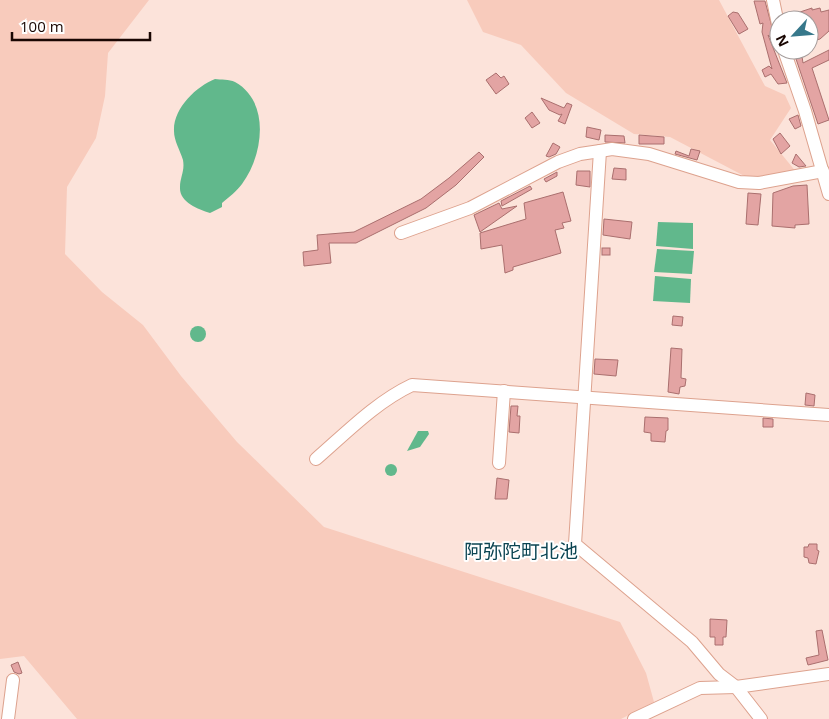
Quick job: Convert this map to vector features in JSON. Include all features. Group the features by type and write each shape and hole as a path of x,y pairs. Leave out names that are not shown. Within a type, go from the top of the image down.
{"street":[{"path":"787,60 829,194"},
{"path":"401,233 413,227 470,208 558,162 580,154 600,151 612,150 649,154 739,182 759,183 823,171"},
{"path":"600,151 575,544 692,642 719,674 736,687 761,719"},
{"path":"316,459 358,423 401,390 412,385 829,415"},
{"path":"499,463 504,391"},
{"path":"634,719 700,688 736,687 829,674"},
{"path":"8,719 13,680"}],"shaded area":[{"path":"0,0 149,0 108,53 105,96 96,138 67,187 65,254 102,292 143,325 181,376 237,442 324,527 620,622 646,673 654,702 621,719 77,719 24,656 0,659"},
{"path":"467,0 719,0 765,86 785,95 791,108 770,140 797,173 750,179 670,137 634,134 566,93 521,45 483,32"},
{"path":"215,79 233,81 246,91 254,102 259,116 260,130 259,145 255,159 240,187 222,203 222,207 210,213 190,204 183,197 180,183 183,160 174,131 177,114 187,99 208,82"},
{"path":"658,222 693,223 693,249 656,246"},
{"path":"657,249 694,251 692,274 654,272"},
{"path":"655,276 691,279 690,303 653,301"},
{"path":"198,326 204,328 206,334 204,340 198,342 192,340 190,334 192,328"},
{"path":"418,431 428,431 429,434 420,447 407,451"},
{"path":"389,464 393,464 397,470 393,476 389,476 385,472 385,468"}],"building":[{"path":"754,1 765,1 769,16 769,58 762,32 763,23 760,24"},
{"path":"820,8 821,12 829,10 829,31 820,39 819,10 812,10"},
{"path":"733,12 738,13 748,29 739,34 728,16"},
{"path":"829,50 829,60 812,68 829,120 818,124 796,60 803,60 803,63 809,60 819,60 819,55"},
{"path":"770,60 778,60 787,83 778,84 771,74 765,77 762,70 769,66 772,69"},
{"path":"496,73 501,78 504,76 509,84 496,94 486,80"},
{"path":"541,98 564,108 567,103 572,105 565,124 558,121 562,114 560,115 549,110"},
{"path":"532,112 540,123 532,128 525,118"},
{"path":"798,115 801,126 795,129 789,119"},
{"path":"587,127 601,130 599,140 586,137"},
{"path":"780,133 790,146 781,154 773,139"},
{"path":"605,135 624,136 625,143 605,142"},
{"path":"639,135 664,137 664,144 639,144"},
{"path":"553,143 560,147 556,154 549,157 546,156"},
{"path":"691,149 700,151 697,160 675,154 676,151 689,156"},
{"path":"479,152 484,157 456,185 426,208 356,243 329,243 331,263 304,266 303,252 318,250 317,235 354,232 421,199"},
{"path":"796,154 806,166 799,167 792,163"},
{"path":"614,168 626,169 626,180 612,179"},
{"path":"577,171 590,171 590,187 576,185"},
{"path":"557,172 557,176 546,182 544,179"},
{"path":"807,185 809,224 795,225 795,228 772,226 773,193 793,186"},
{"path":"530,186 532,189 502,206 501,201"},
{"path":"563,192 571,221 562,223 564,228 555,230 561,253 513,267 513,270 505,273 502,245 481,249 480,233 526,219 524,203"},
{"path":"748,193 761,194 758,225 746,224"},
{"path":"499,203 502,209 517,206 480,232 474,215"},
{"path":"604,219 632,222 630,239 603,235"},
{"path":"602,248 610,248 610,255 602,255"},
{"path":"673,316 683,317 682,326 672,325"},
{"path":"671,348 682,349 681,378 686,379 685,386 680,387 679,394 668,392"},
{"path":"595,359 618,360 616,376 594,374"},
{"path":"806,393 815,395 814,406 805,405"},
{"path":"511,406 518,406 517,416 520,416 519,433 509,432"},
{"path":"645,417 668,418 665,442 651,441 651,433 644,432"},
{"path":"763,418 773,419 773,427 763,427"},
{"path":"497,478 509,480 507,499 495,499"},
{"path":"809,544 817,544 817,550 819,551 816,564 809,563 808,558 804,557 804,547 808,547"},
{"path":"710,619 727,620 726,637 723,637 723,645 715,645 715,637 710,637"},
{"path":"822,630 828,660 808,665 806,658 819,655 816,631"},
{"path":"18,662 22,673 19,674 14,672 11,665"}],"district":[{"name":"阿弥陀町北池","path":"521,551"}]}
